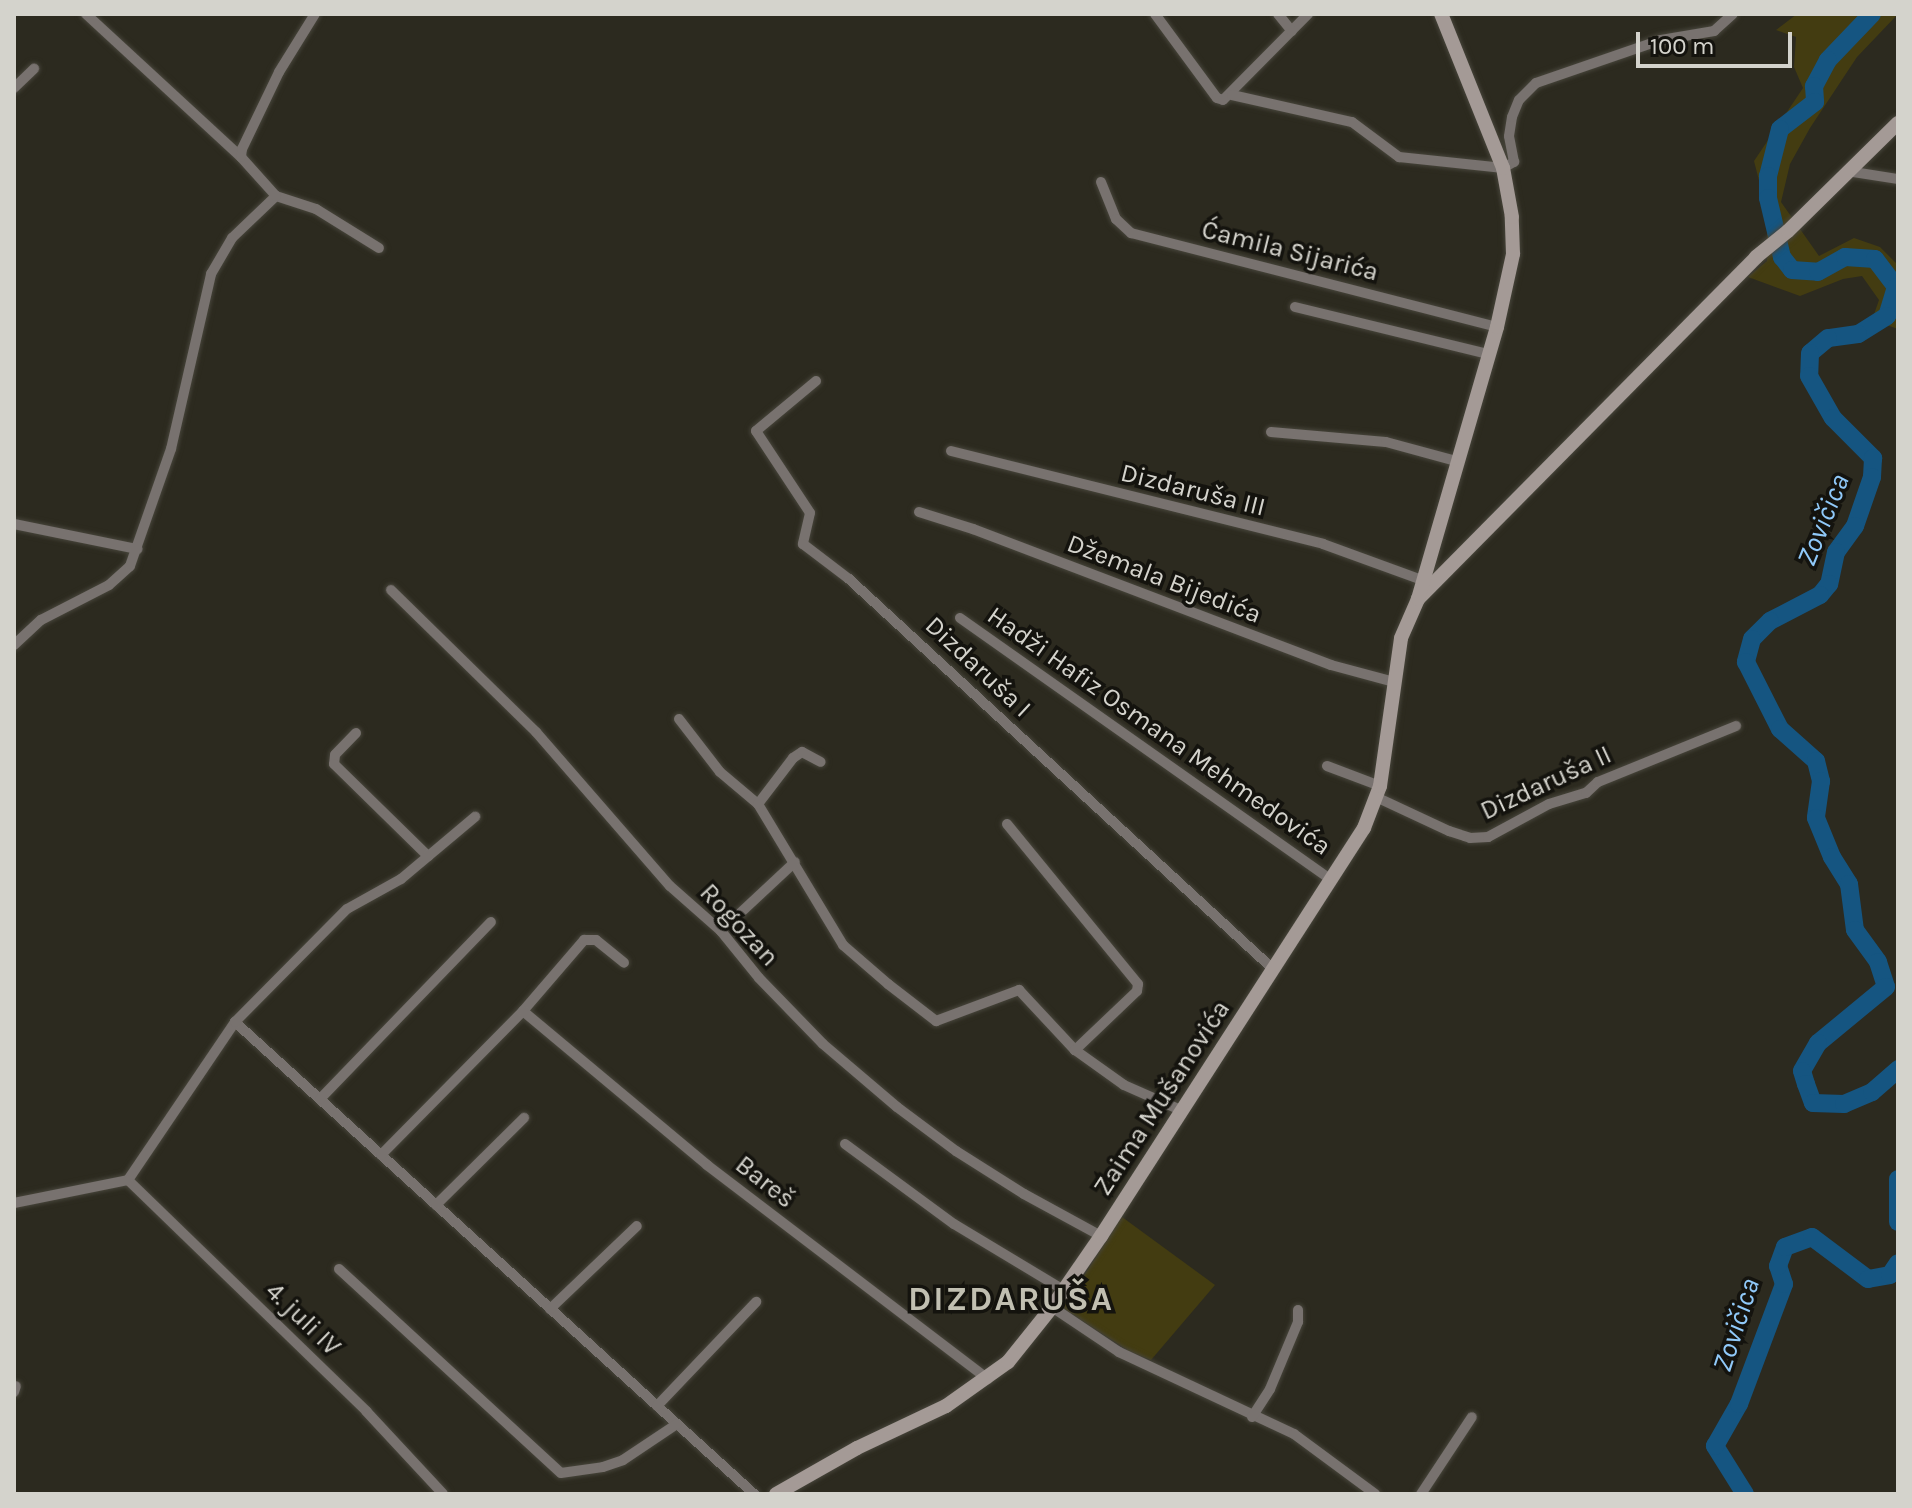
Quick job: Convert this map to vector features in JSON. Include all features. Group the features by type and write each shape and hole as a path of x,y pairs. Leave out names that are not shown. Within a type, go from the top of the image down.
{"street":[{"path":"86,14 241,157 276,192 276,196"},
{"path":"241,157 279,72 315,14"},
{"path":"1155,14 1217,98 1232,95 1352,122 1399,157 1503,168 1514,162 1509,136 1512,117 1519,100 1536,83 1661,40 1714,31 1733,14"},
{"path":"1278,14 1292,31"},
{"path":"1232,95 1308,14"},
{"path":"1418,599 1497,327 1513,254 1512,217 1503,168 1441,14"},
{"path":"14,88 34,69"},
{"path":"1418,599 1756,257 1788,231 1898,123"},
{"path":"1847,171 1898,179"},
{"name":"Ćamila Sijarića","path":"1101,182 1116,219 1131,233 1497,327"},
{"path":"276,196 316,209 379,248"},
{"path":"14,645 41,620 109,585 130,566 171,449 204,294 232,238 276,196"},
{"name":"Ćamila Sijarića","path":"1295,307 1488,354"},
{"name":"Dizdaruša I","path":"816,381 756,431 810,513 803,544 849,579 1274,970"},
{"path":"1271,432 1386,442 1456,461"},
{"name":"Dizdaruša III","path":"951,451 1323,544 1422,580"},
{"name":"Džemala Bijedića","path":"919,512 1331,665 1394,682"},
{"path":"14,524 137,549"},
{"name":"Rogozan","path":"391,590 536,732 670,886 721,931 759,978 823,1044 897,1107 1024,1194 1101,1236"},
{"name":"Zaima Mušanovića","path":"776,1494 857,1448 946,1406 988,1379 1008,1362 1052,1307 1183,1111 1364,828 1378,791 1401,638 1418,599"},
{"name":"Hadži Hafiz Osmana Mehmedovića","path":"960,618 1332,880"},
{"path":"679,719 720,772 758,804 843,945 936,1021 1019,990 1075,1050 1124,1085 1183,1111"},
{"name":"Dizdaruša II","path":"1327,766 1449,831 1470,838 1488,837 1549,804 1586,793 1598,782 1736,726"},
{"path":"356,733 335,755 334,764 428,856"},
{"path":"758,804 793,758 802,752 821,762"},
{"path":"14,1203 128,1180 235,1022 347,909 401,879 475,817"},
{"path":"1007,824 1138,984 1137,991 1075,1050"},
{"path":"721,931 795,862"},
{"path":"320,1099 491,922"},
{"path":"381,1155 523,1011 584,940 596,940 624,963"},
{"name":"Bareš","path":"523,1011 707,1165 988,1379"},
{"path":"235,1022 754,1494"},
{"path":"436,1205 524,1118"},
{"path":"845,1144 954,1224 1064,1290"},
{"name":"4. juli IV","path":"128,1180 366,1411 443,1494"},
{"path":"550,1309 637,1226"},
{"path":"339,1269 561,1473 623,1460 677,1424"},
{"path":"657,1406 756,1302"},
{"path":"1052,1307 1119,1352 1252,1417 1294,1434 1375,1494"},
{"path":"1252,1417 1270,1389 1298,1322 1298,1310"},
{"path":"1421,1494 1472,1417"}],"shaded area":[{"path":"1797,14 1898,14 1857,57 1810,128 1790,164 1781,202 1819,256 1854,238 1880,247 1898,265 1898,329 1872,320 1879,300 1862,276 1843,279 1800,296 1748,277 1767,261 1767,212 1754,161 1803,88 1794,67 1796,37 1776,30"},
{"path":"1122,1217 1215,1285 1151,1360 1129,1351 1063,1308"}],"waterway":[{"name":"Zovičica","path":"1872,14 1828,60 1814,86 1815,102 1780,129 1768,176 1768,198 1782,257 1792,270 1818,272 1845,257 1875,259 1896,287 1887,316 1858,334 1828,338 1810,353 1809,376 1833,418 1873,458 1872,477 1855,526 1836,552 1829,584 1820,595 1770,621 1752,639 1746,662 1780,729 1816,761 1821,781 1816,818 1832,857 1849,884 1855,930 1878,962 1886,987 1818,1043 1802,1071 1813,1103 1844,1104 1872,1092 1898,1069"},
{"name":"Zovičica","path":"1898,1179 1898,1222"},
{"name":"Zovičica","path":"1745,1494 1715,1446 1739,1404 1784,1284 1778,1266 1785,1247 1812,1237 1868,1279 1890,1275 1898,1263"}],"district":[{"name":"DIZDARUŠA","path":"1011,1300"}]}
